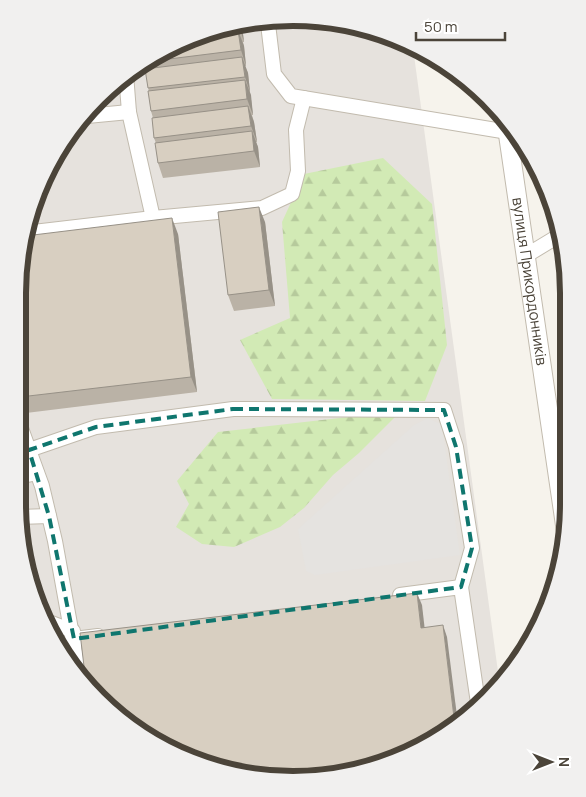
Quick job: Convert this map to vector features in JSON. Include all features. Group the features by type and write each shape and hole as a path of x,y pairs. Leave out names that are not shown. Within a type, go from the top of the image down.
{"street":[{"path":"268,28 274,74 291,96 501,126"},
{"path":"127,84 129,112 154,218 160,230"},
{"path":"34,236 70,235 124,221 262,208 292,194 298,171 296,130 304,98"},
{"path":"93,115 129,112"},
{"name":"вулиця Прикордонників","path":"508,136 560,489"},
{"path":"124,221 125,240"},
{"path":"527,255 554,238"},
{"path":"29,450 96,428 234,409 444,410 456,447 472,548 461,587 477,697"},
{"path":"26,442 49,516 74,635 77,661"},
{"path":"26,475 37,473"},
{"path":"27,517 49,516"},
{"path":"382,598 461,587"},
{"path":"56,625 74,635 114,634"}],"highlighted area":[{"path":"233,409 444,410 456,447 472,548 461,587 74,639 49,516 29,450 96,427"}],"shaded area":[{"path":"293,26 345,31 379,40 414,56 498,674 469,705 441,726 411,743 365,761 115,703 92,680 62,637 40,590 31,556 26,504 26,293 31,241 40,207 54,175 71,145 92,117 117,92 145,71 175,54 207,40 241,31"},
{"path":"428,418 442,425 460,555 315,575 306,571 298,529 414,425"}],"green space":[{"path":"383,158 432,204 447,345 425,401 272,399 240,340 290,318 282,222 304,174"},
{"path":"401,411 359,453 333,475 304,508 280,527 234,547 202,544 176,527 189,504 177,481 218,432"}],"building":[{"path":"238,32 241,50 165,60 207,40"},
{"path":"242,57 245,77 148,88 145,71 149,68"},
{"path":"245,80 247,99 151,111 148,91"},
{"path":"248,106 251,126 154,138 152,118"},
{"path":"252,131 254,151 158,163 155,143"},
{"path":"259,207 269,290 228,295 218,212"},
{"path":"172,218 191,377 26,396 26,293 32,235"},
{"path":"417,593 421,628 443,625 454,717 411,743 379,757 345,766 293,771 241,766 207,757 175,743 145,726 117,705 84,670 80,633"}]}
